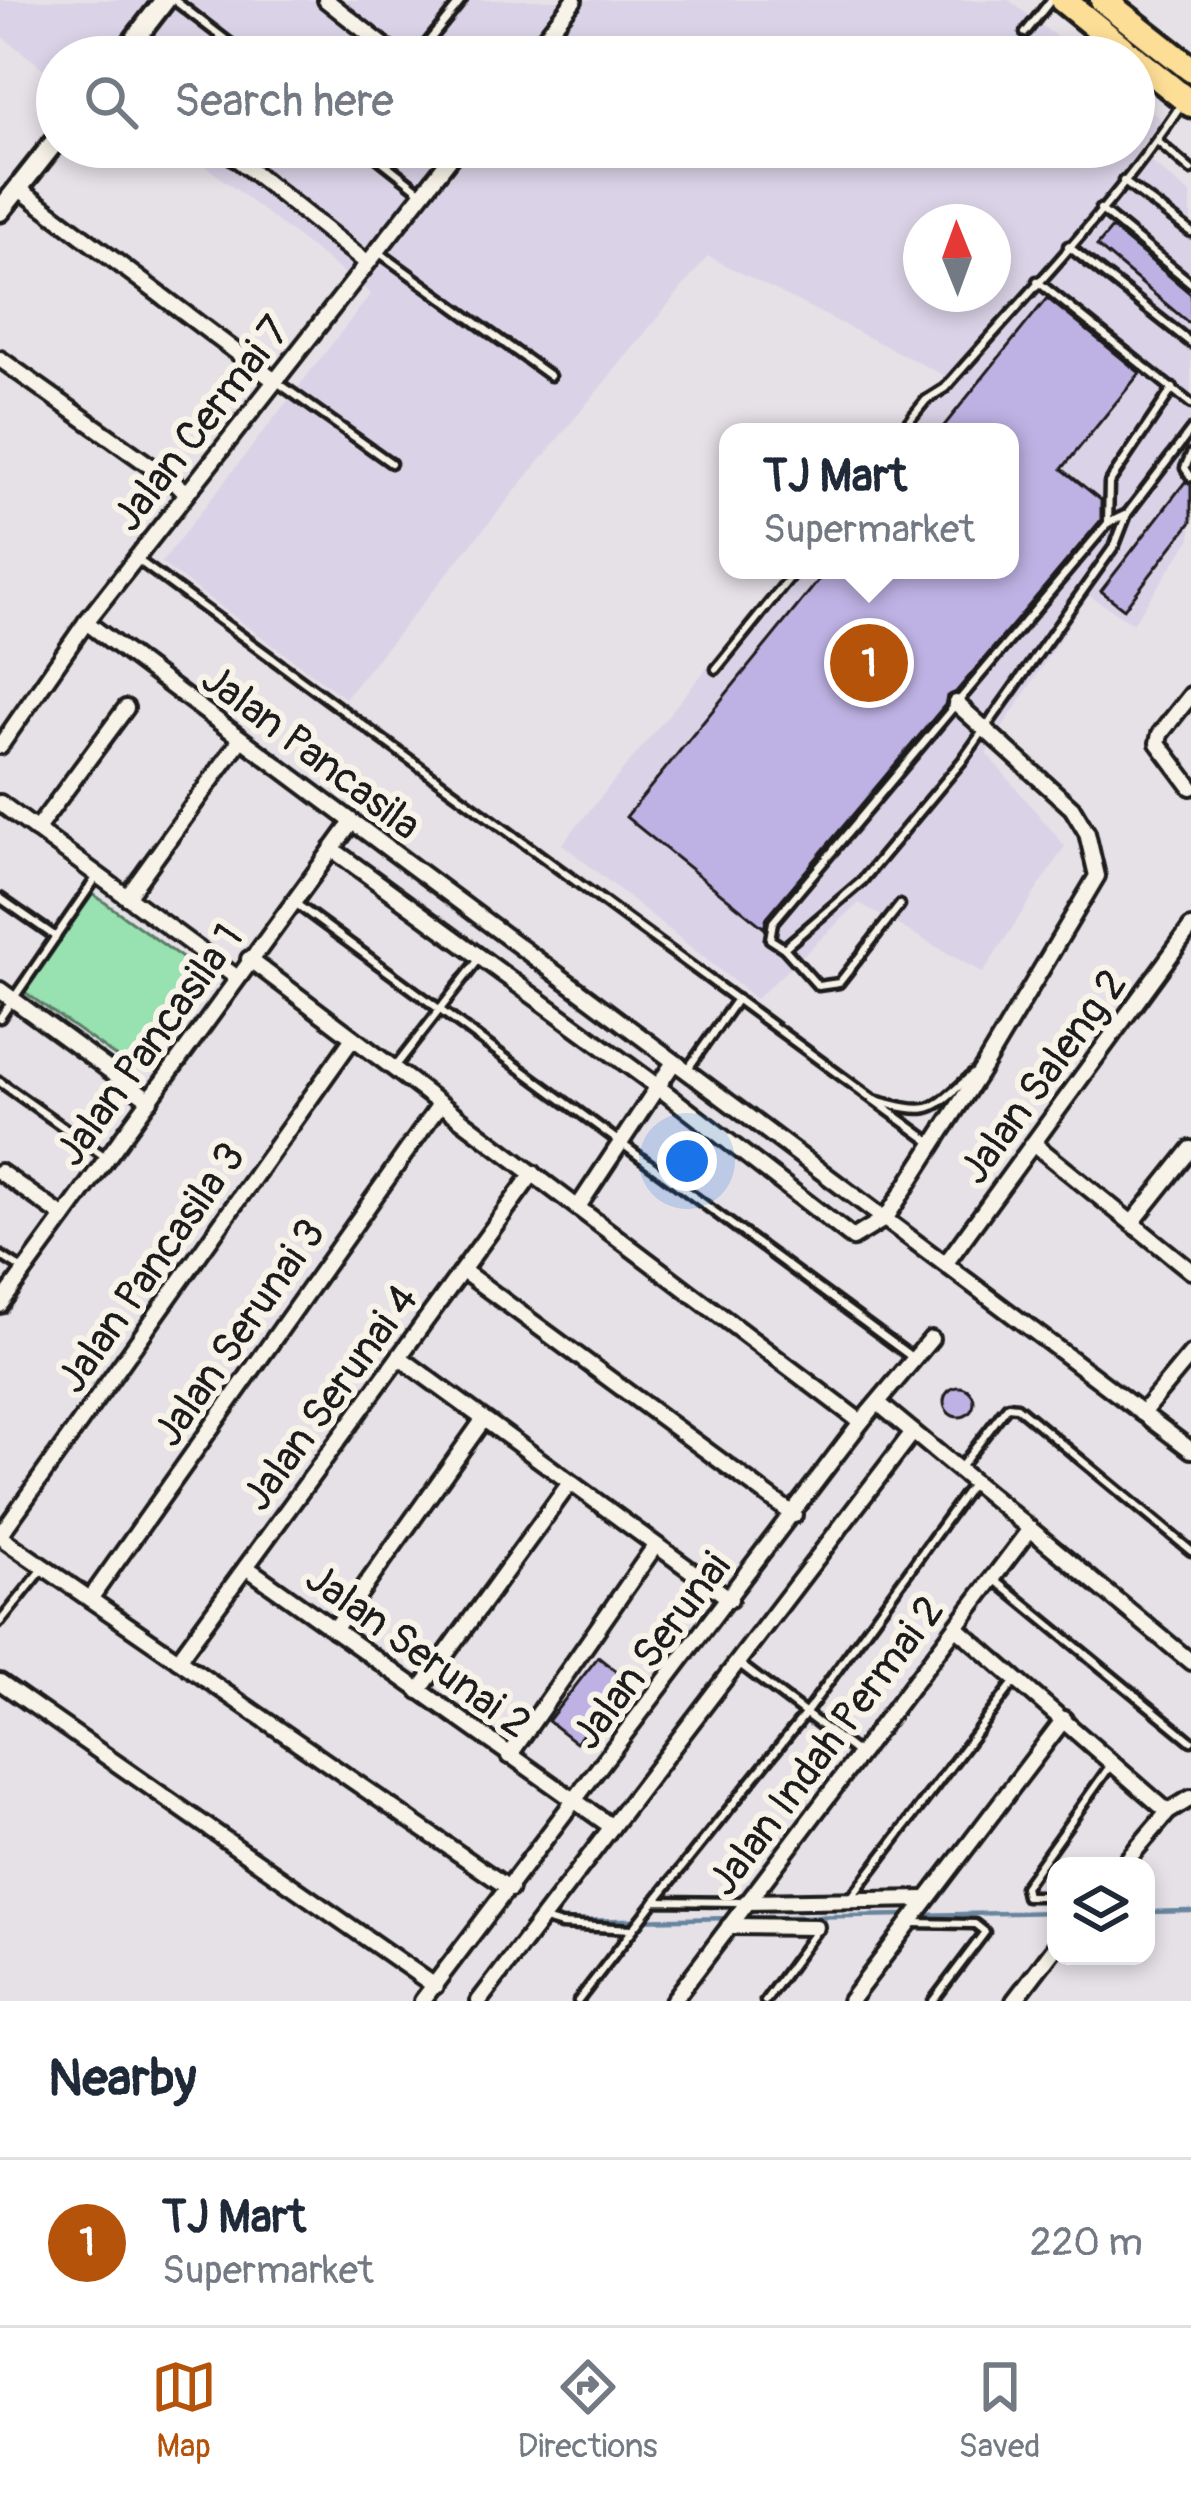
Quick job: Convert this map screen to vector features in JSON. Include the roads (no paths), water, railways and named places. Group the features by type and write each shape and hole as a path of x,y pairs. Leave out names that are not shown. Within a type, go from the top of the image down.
{"highway":[{"path":"1064,0 1108,36"},
{"path":"1103,0 1149,36"},
{"path":"1155,41 1191,69"},
{"path":"1155,74 1188,102"}],"street":[{"path":"139,36 170,0"},
{"path":"326,0 371,36"},
{"path":"546,36 574,0"},
{"path":"0,211 36,165"},
{"path":"251,168 372,257"},
{"name":"Jalan Cermai 7","path":"0,746 86,622 442,168"},
{"path":"18,188 275,381"},
{"path":"0,359 188,492"},
{"name":"Jalan Pancasila","path":"86,622 901,1228 1191,1450"},
{"path":"1191,694 1158,738 1168,762 1191,787"},
{"path":"332,848 658,1087 853,1238 886,1218 1097,876 1087,833 1072,808 956,704"},
{"path":"36,830 126,708"},
{"path":"127,897 242,739"},
{"path":"0,803 236,977"},
{"name":"Jalan Pancasila 1","path":"0,1305 352,822"},
{"name":"Jalan Saleng 2","path":"946,1263 1190,931"},
{"path":"480,957 499,933"},
{"path":"249,959 861,1422"},
{"path":"6,994 150,1100"},
{"name":"Jalan Pancasila 3","path":"0,1536 353,1038"},
{"path":"578,1208 658,1087 680,1066"},
{"name":"Jalan Serunai 3","path":"90,1599 440,1104"},
{"path":"1034,1144 1191,1271"},
{"path":"1132,1223 1191,1149"},
{"path":"0,1172 64,1217"},
{"name":"Jalan Serunai 4","path":"178,1660 532,1173"},
{"path":"463,1270 794,1515"},
{"name":"Jalan Serunai","path":"422,2001 861,1422 931,1340"},
{"path":"1142,1413 1191,1354"},
{"path":"399,1357 730,1599"},
{"path":"878,1402 1191,1662"},
{"path":"334,1630 483,1420"},
{"path":"479,2001 913,1432"},
{"path":"419,1691 569,1484"},
{"name":"Jalan Indah Permai 2","path":"673,2001 1030,1529"},
{"path":"0,1536 510,1888"},
{"path":"509,1756 655,1546"},
{"name":"Jalan Serunai 2","path":"246,1567 612,1826"},
{"path":"956,1627 1168,1812"},
{"path":"0,1682 434,1986"},
{"path":"850,2001 1064,1719"},
{"path":"1130,1857 1168,1812 1191,1798"},
{"path":"746,1902 850,1899 918,1912"},
{"path":"729,1925 816,1927"},
{"path":"1014,2001 1047,1958"}],"lane":[{"path":"170,0 219,36"},
{"path":"433,36 462,0"},
{"path":"1025,33 1051,0"},
{"path":"1155,143 1188,102"},
{"path":"1157,141 1191,170"},
{"path":"391,168 423,193"},
{"path":"907,423 926,400 945,388 1134,168"},
{"path":"1123,181 1191,232"},
{"path":"1100,209 1191,283"},
{"path":"1069,246 1191,343"},
{"path":"372,257 550,376"},
{"path":"1036,281 1191,404"},
{"path":"275,381 391,463"},
{"path":"1108,523 1109,482 1173,388"},
{"path":"784,948 862,881 962,761 1114,545 1126,514 1191,430"},
{"path":"1191,454 1185,468 1191,478"},
{"path":"900,905 839,983 818,986 784,948 770,940 773,922 1108,523 1126,514"},
{"path":"136,558 932,1143"},
{"path":"716,669 789,579"},
{"path":"0,1018 6,994 56,938 98,875"},
{"path":"0,898 56,938"},
{"path":"292,901 915,1359"},
{"path":"394,1069 480,957"},
{"path":"680,1066 737,999"},
{"path":"871,1100 922,1109 943,1103 983,1066"},
{"path":"0,1082 107,1159"},
{"path":"0,1255 25,1271"},
{"path":"958,1470 1008,1406 1017,1407 1191,1551"},
{"path":"578,2001 806,1714 974,1482"},
{"path":"0,1622 44,1567"},
{"path":"992,1578 1191,1741"},
{"path":"738,1662 859,1754"},
{"path":"850,1899 1018,1678"},
{"path":"1047,1896 1027,1896 1024,1887 1112,1764"},
{"path":"655,1901 746,1902"},
{"path":"918,1912 975,1924 985,1931 933,2001"},
{"path":"542,1919 561,1925 634,1929"},
{"path":"765,2001 816,1927"}],"waterway":[{"path":"1155,1912 1191,1911"},
{"path":"919,1915 1047,1912"},
{"path":"571,1921 907,1915"}],"place":[{"name":"TJ Mart","path":"869,663"}]}
